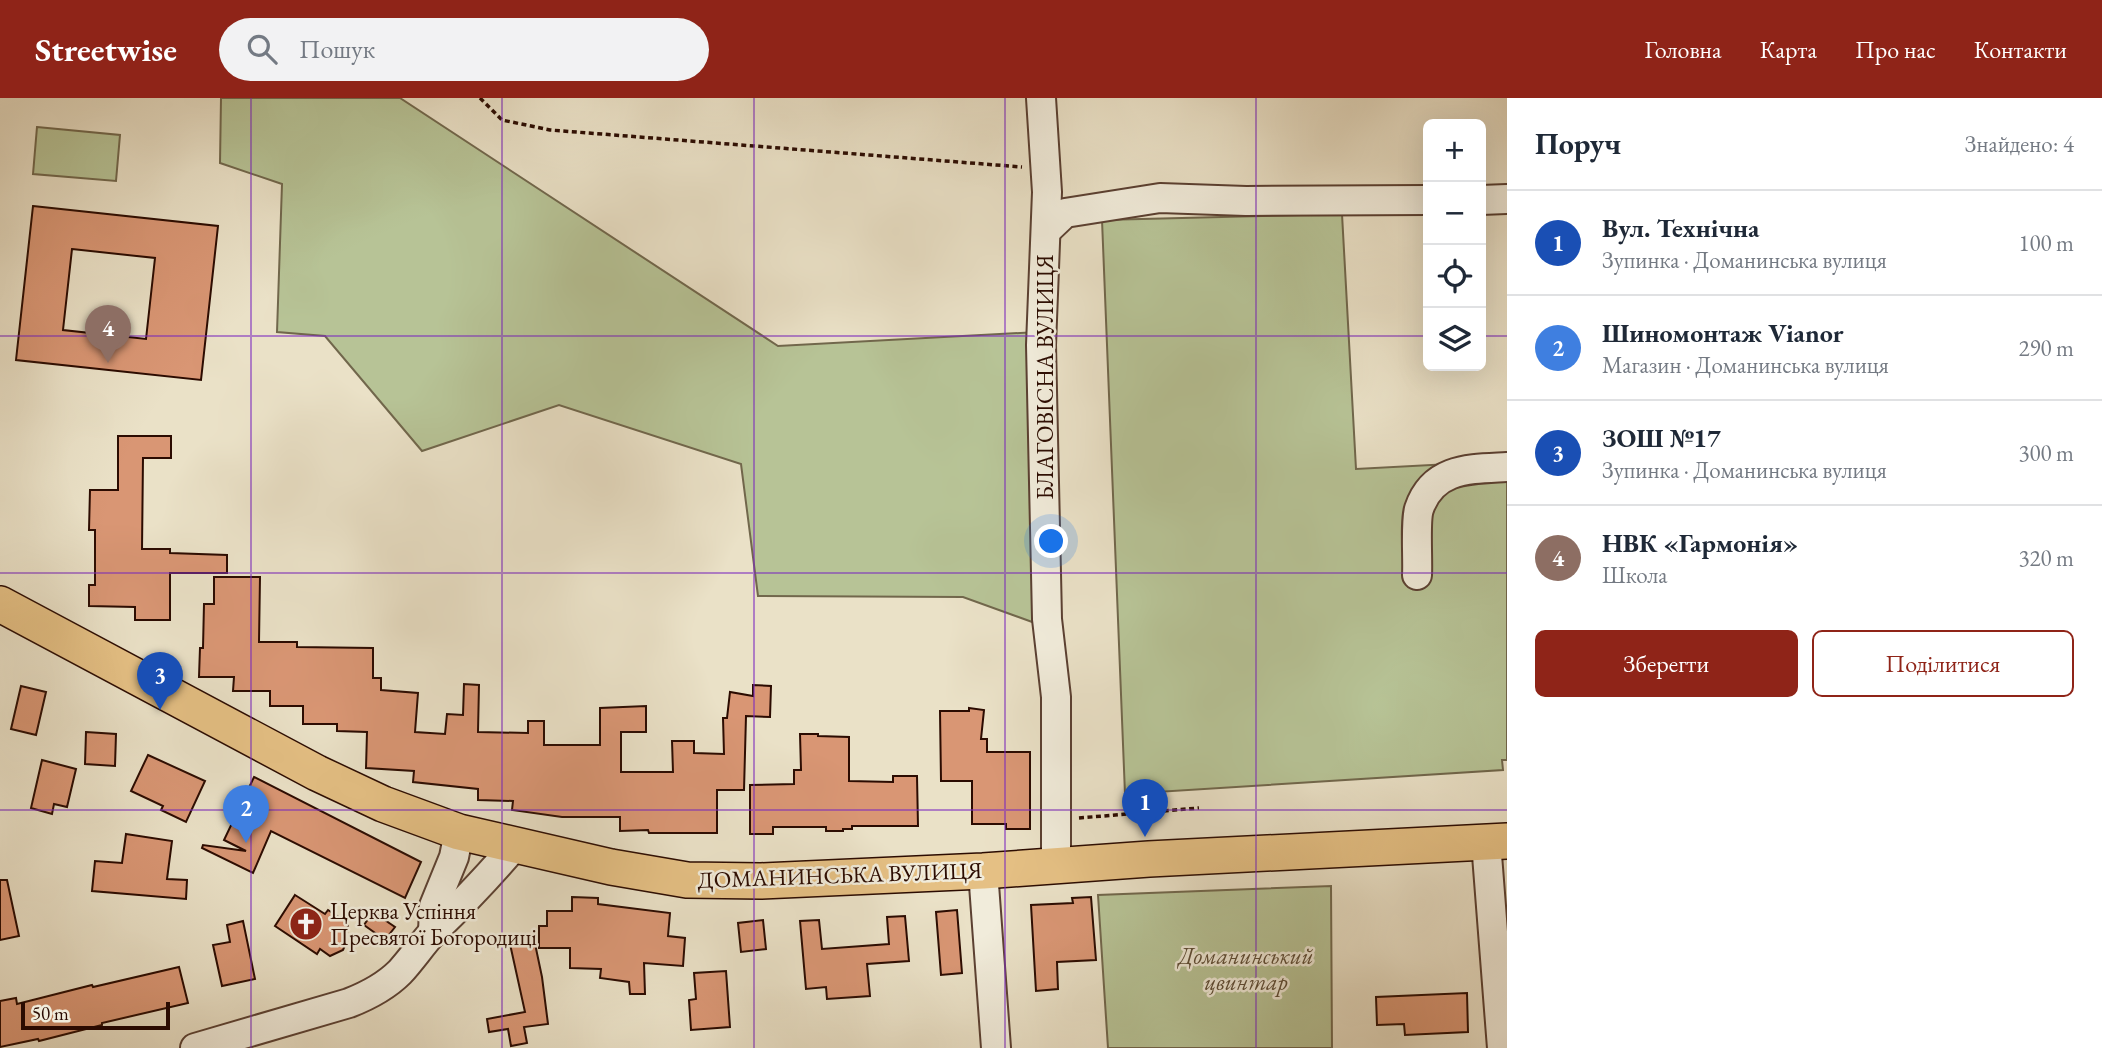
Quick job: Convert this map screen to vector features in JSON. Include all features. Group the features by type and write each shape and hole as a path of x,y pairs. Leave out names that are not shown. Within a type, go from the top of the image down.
{"main road":[{"name":"ДОМАНИНСЬКА ВУЛИЦЯ","path":"0,604 317,773 383,804 459,832 611,867 687,880 720,882 983,871 1497,841"}],"street":[{"name":"БЛАГОВІСНА ВУЛИЦЯ","path":"1041,98 1046,231 1041,345 1048,619 1056,697 1056,865"},
{"path":"1046,231 1065,213 1160,198 1246,201 1423,200"},
{"path":"1486,200 1507,199"},
{"path":"1417,575 1419,510 1435,481 1465,470 1507,467"},
{"path":"433,933 434,906 454,857 459,832"},
{"path":"1497,841 1502,1048"},
{"path":"194,1048 366,996 398,974 433,933 488,878 515,845"},
{"path":"983,871 996,1048"}],"path":[{"path":"480,98 502,120 550,130 1045,169"},
{"path":"1056,820 1199,808"}],"green space":[{"path":"221,98 400,98 778,346 1037,332 1035,623 963,597 758,596 741,464 559,405 422,451 325,336 277,332 282,184 220,163"},
{"path":"37,127 120,135 116,181 33,174"},
{"path":"1342,214 1356,469 1507,461 1507,760 1502,760 1503,770 1125,794 1102,220"},
{"name":"Доманинський цвинтар","path":"1331,886 1332,1048 1108,1048 1098,895"}],"building":[{"path":"33,206 218,226 201,380 16,360","holes":["72,249 155,258 146,339 63,330"]},
{"path":"118,436 171,436 171,458 143,458 142,549 227,555 227,573 170,573 170,620 135,620 135,607 89,606 89,585 95,585 95,530 89,530 90,490 118,490"},
{"path":"214,577 260,577 259,642 297,642 297,647 373,648 373,678 381,678 381,690 418,693 415,732 445,734 447,714 463,715 464,684 479,685 478,732 528,733 528,721 544,721 544,745 600,745 600,708 646,706 646,732 621,732 621,772 673,772 672,741 694,741 694,753 724,754 723,718 727,718 730,692 753,696 753,685 771,686 770,717 746,716 744,790 717,790 717,833 620,831 620,817 562,817 512,810 513,801 478,800 478,789 413,782 414,771 366,768 367,732 337,731 337,724 303,724 303,706 270,706 270,691 233,691 234,677 199,677 204,604 214,604"},
{"path":"21,686 46,692 36,735 11,729"},
{"path":"969,708 984,710 981,739 987,739 987,752 1030,752 1030,829 1006,829 1006,824 972,824 972,781 941,781 940,711 969,711"},
{"path":"86,732 116,734 115,766 85,764"},
{"path":"800,734 849,737 849,781 893,782 893,776 917,776 918,826 852,826 852,829 843,831 826,831 826,827 773,827 773,834 750,834 750,785 794,784 794,770 801,770"},
{"path":"148,755 205,781 186,822 161,810 163,806 131,791"},
{"path":"42,760 76,769 67,807 54,804 52,814 31,808"},
{"path":"254,777 421,862 405,898 271,831 253,873 202,848 203,845 246,851 224,840"},
{"path":"126,834 172,841 167,879 187,880 186,899 92,891 95,861 122,863"},
{"path":"0,880 7,880 19,936 0,940"},
{"name":"Церква Успіння Пресвятої Богородиці","path":"295,895 325,914 328,910 348,923 343,950 330,956 320,949 317,954 275,926"},
{"path":"572,897 598,898 598,904 670,913 668,936 685,938 683,966 644,963 645,994 630,994 629,982 600,978 601,969 570,968 570,948 539,948 539,926 547,926 547,911 572,911"},
{"path":"1091,897 1096,960 1057,962 1058,989 1036,991 1031,905 1073,903 1072,898"},
{"path":"957,910 962,973 941,975 936,912"},
{"path":"373,912 395,927 385,940 364,925"},
{"path":"905,916 909,961 867,964 870,996 827,999 826,987 806,989 800,921 819,920 822,949 889,944 887,917"},
{"path":"763,920 766,949 741,952 738,923"},
{"path":"243,921 255,979 222,986 213,945 230,942 227,925"},
{"path":"534,939 548,1024 524,1027 527,1043 511,1046 508,1029 489,1032 487,1019 525,1012 510,944"},
{"path":"179,967 188,1003 39,1041 38,1039 0,1047 0,1001 16,998 17,1004"},
{"path":"726,971 730,1027 691,1030 689,1000 696,999 694,973"},
{"path":"1467,993 1468,1032 1405,1035 1404,1024 1377,1025 1376,997"}],"place":[{"name":"НВК «Гармонія»","path":"108,363"},
{"name":"ЗОШ №17","path":"160,710"},
{"name":"Вул. Технічна","path":"1145,837"},
{"name":"Шиномонтаж Vianor","path":"246,843"},
{"name":"Церква Успіння Пресвятої Богородиці","path":"306,924"}]}
